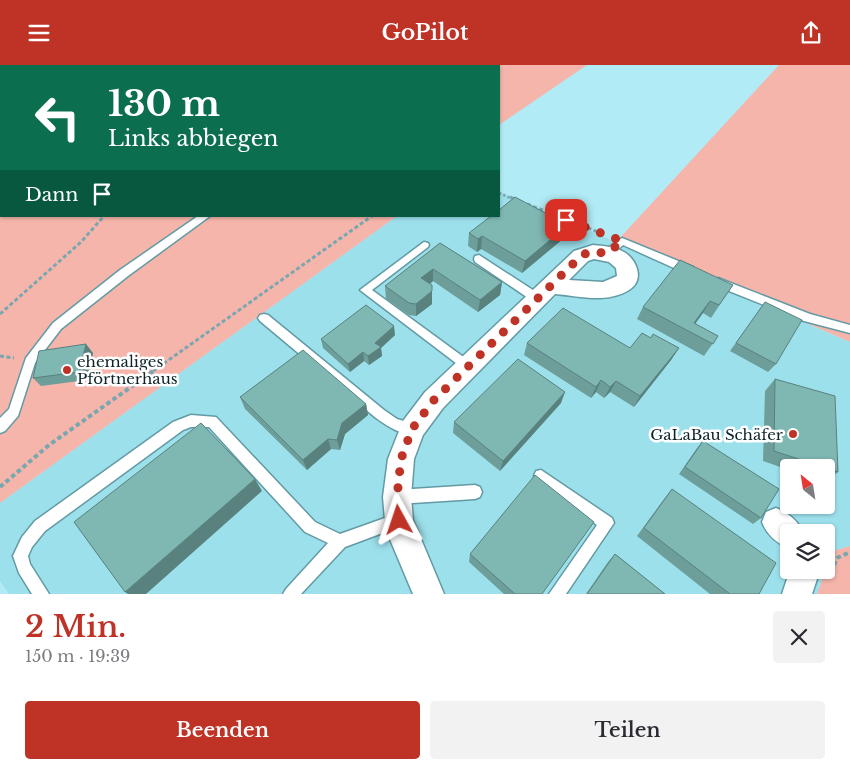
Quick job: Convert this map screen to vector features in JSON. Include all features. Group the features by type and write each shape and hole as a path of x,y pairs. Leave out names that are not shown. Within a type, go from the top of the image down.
{"street":[{"path":"429,594 404,537 398,508 401,459 412,429 434,400 469,367 544,292 581,256 589,252 615,247 628,269 629,275 619,285 600,290 544,292"},
{"path":"797,594 803,579"}],"lane":[{"path":"0,427 14,413 30,361 56,326 117,278 205,217"},
{"path":"424,245 365,290 469,367"},
{"path":"615,247 705,276 808,317 850,329"},
{"path":"479,259 544,292"},
{"path":"264,318 380,414 393,423 412,429"},
{"path":"41,594 24,568 20,556 27,541 40,526 165,435 191,421 212,421 310,527 340,541"},
{"path":"541,476 607,523 557,594"},
{"path":"291,594 340,541 398,508 475,492"}],"path":[{"path":"500,193 517,200"},
{"path":"526,204 615,247"},
{"path":"0,314 81,242 103,217"},
{"path":"0,487 49,445 371,217"}],"shaded area":[{"path":"500,65 587,65 500,124"},
{"path":"779,65 850,65 850,342 617,241"},
{"path":"500,192 850,342 850,546 835,550 835,524 780,524 780,579 822,579 817,594 9,594 0,581 0,503 396,217 500,217"},
{"path":"0,217 396,217 0,503"},
{"path":"850,546 850,594 817,594 823,579 835,579 835,550"}],"building":[{"path":"515,197 568,225 525,261 482,236 478,239 469,233 490,217 500,217 500,209"},
{"path":"440,243 502,282 480,300 433,269 421,278 432,285 432,291 416,304 409,303 385,286"},
{"path":"680,260 733,285 719,305 710,301 694,323 718,336 713,344 643,307"},
{"path":"765,302 802,320 776,364 736,343"},
{"path":"366,305 394,326 375,343 381,347 368,356 363,352 348,364 321,339"},
{"path":"563,308 630,348 642,333 651,338 653,334 679,348 640,396 616,381 610,387 601,380 596,387 527,343"},
{"path":"86,344 79,372 33,378 39,351"},
{"path":"303,350 366,404 342,423 337,440 328,439 303,460 240,397"},
{"path":"518,359 565,392 503,461 454,422"},
{"name":"GaLaBau Schäfer","path":"775,379 835,396 838,472 835,471 835,459 798,459 774,451"},
{"path":"201,423 255,479 125,592 74,522"},
{"path":"703,441 779,489 761,518 685,467"},
{"path":"535,475 594,522 542,594 515,594 470,554"},
{"path":"672,489 776,563 759,594 730,594 644,528"},
{"path":"615,554 665,594 587,594"}],"place":[{"name":"ehemaliges Pförtnerhaus","path":"67,370"},
{"name":"GaLaBau Schäfer","path":"793,434"}],"route":[{"path":"399,520 397,497 401,459 412,429 434,400 581,256 589,252 600,251 608,253 622,241 566,220"}]}
